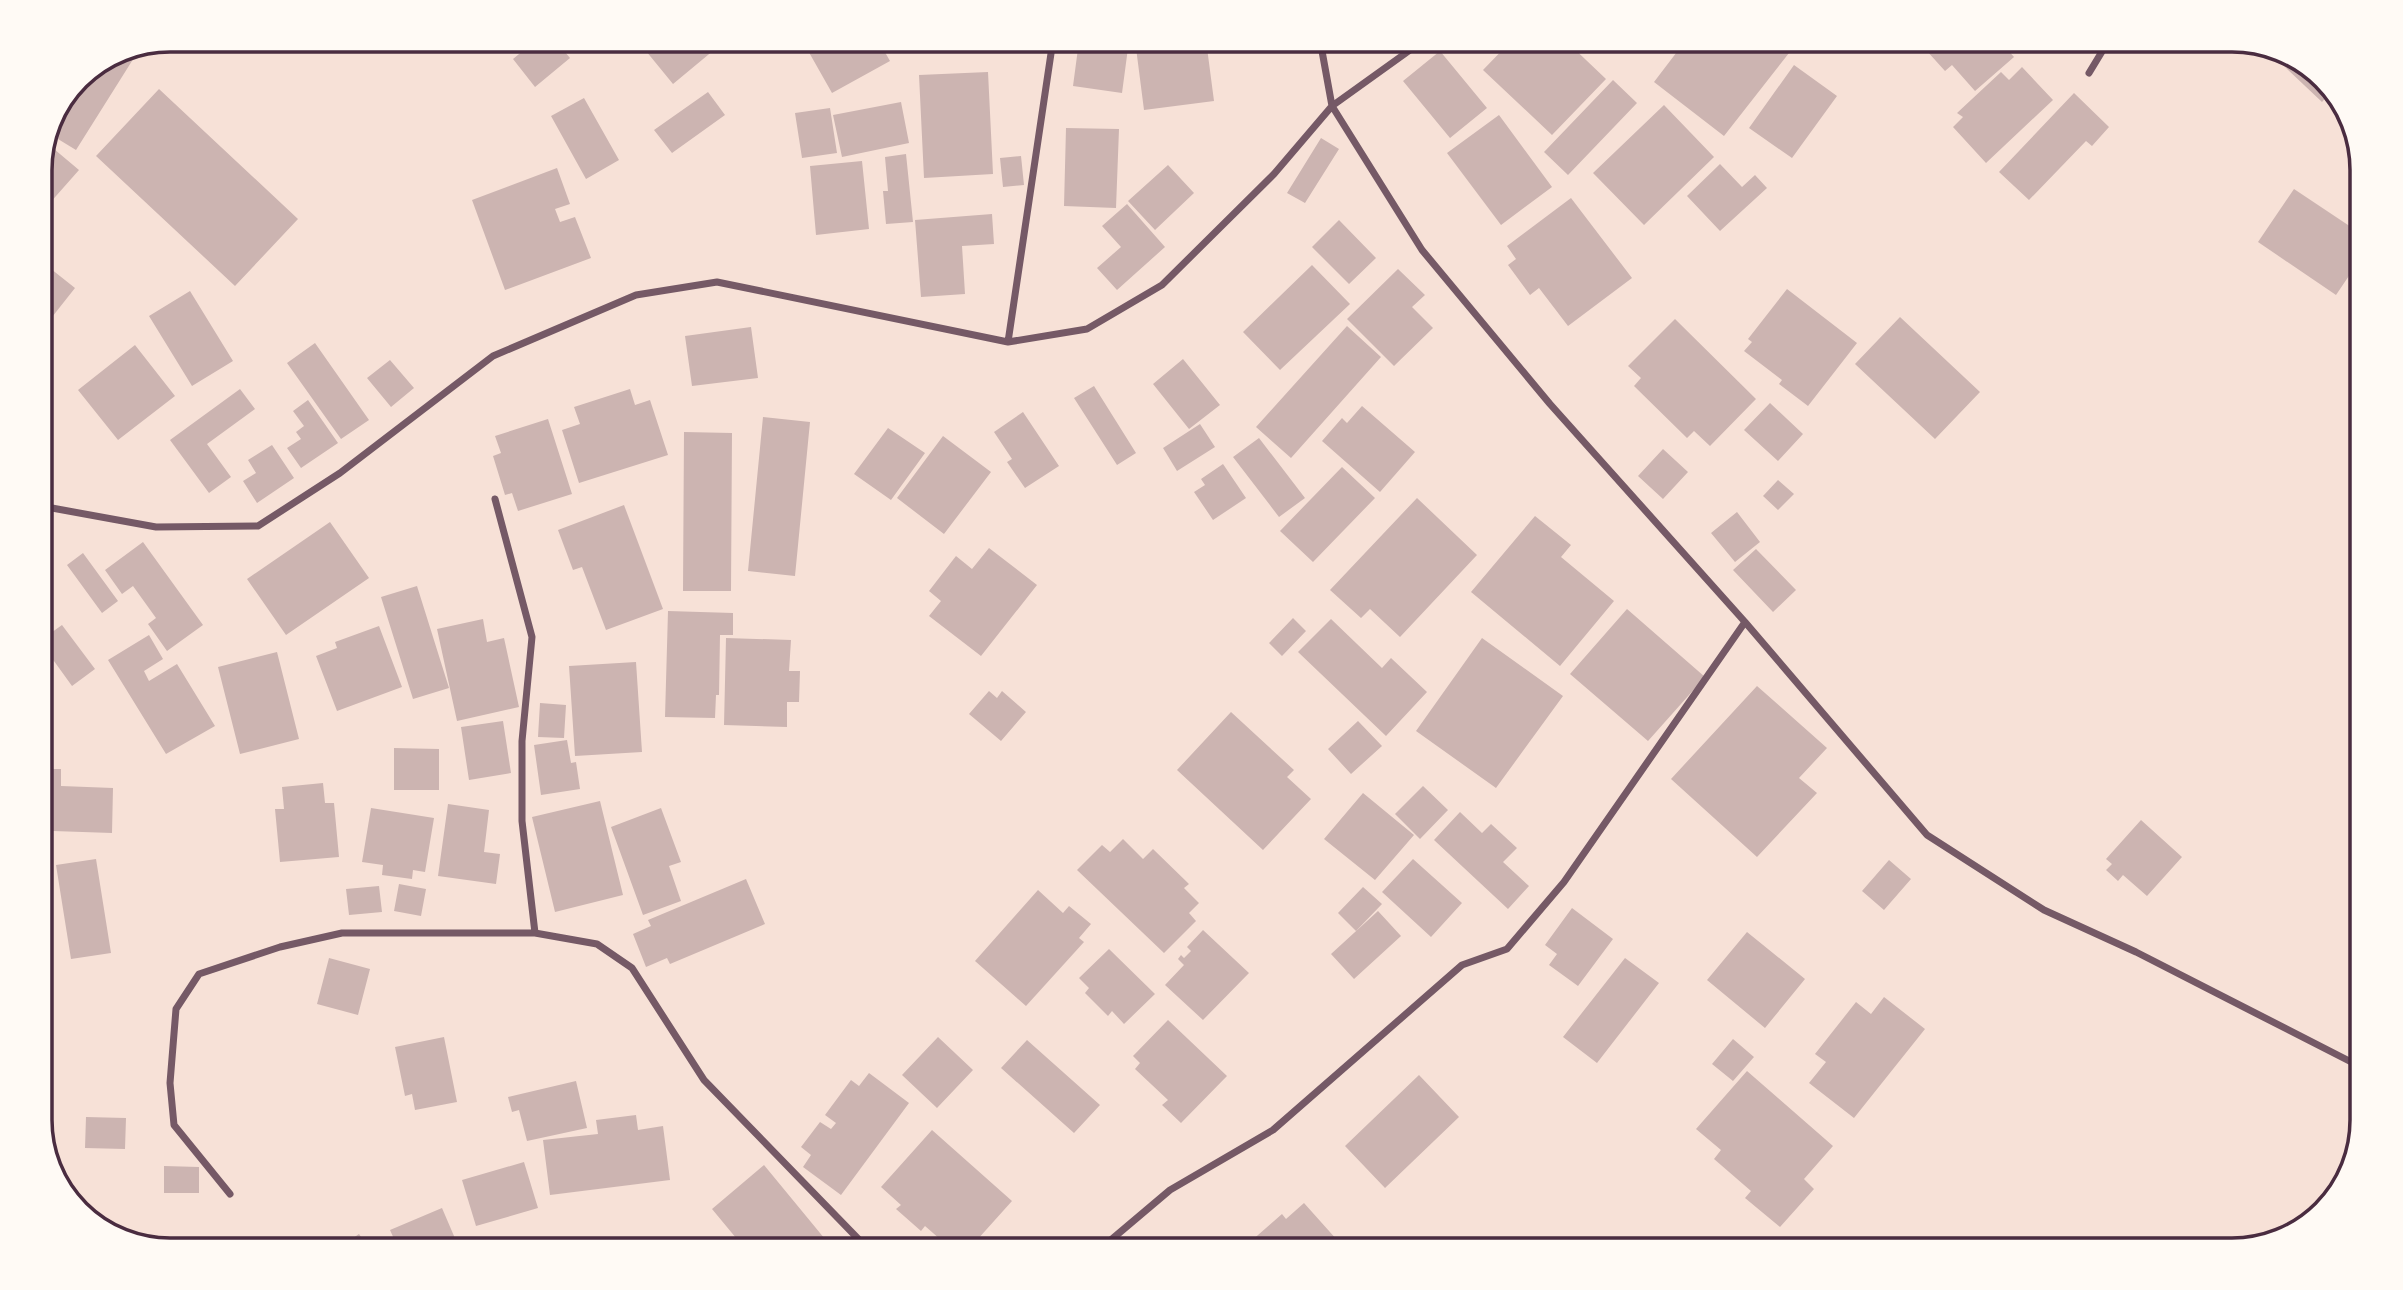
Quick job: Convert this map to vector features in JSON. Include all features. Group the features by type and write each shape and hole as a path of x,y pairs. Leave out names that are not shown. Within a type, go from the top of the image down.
{"street":[{"path":"1008,341 1051,52"},
{"path":"1322,52 1332,106 1422,250 1550,404 1745,622 1927,835 2044,910 2136,952 2350,1060"},
{"path":"53,508 156,527 258,526 340,472 493,356 636,295 717,282 1008,341 1087,330 1161,285 1274,174 1332,106 1407,52"},
{"path":"2089,73 2102,52"},
{"path":"495,499 532,637 522,741 522,821 535,933"},
{"path":"1114,1238 1170,1189 1273,1130 1462,965 1507,949 1564,882 1745,622"},
{"path":"230,1194 174,1125 170,1083 176,1009 199,974 280,947 342,933 535,933 597,944 632,968 704,1080 857,1238"}],"building":[{"path":"521,52 565,52 570,58 535,87 513,59"},
{"path":"647,52 712,52 673,84"},
{"path":"809,52 885,52 890,61 832,93"},
{"path":"1078,52 1127,52 1122,93 1073,86"},
{"path":"1137,52 1208,52 1214,101 1144,110"},
{"path":"1441,52 1487,108 1450,138 1403,81"},
{"path":"1500,52 1578,52 1606,79 1552,135 1483,70"},
{"path":"1677,52 1789,53 1724,136 1654,82"},
{"path":"1928,52 2010,52 2014,57 1975,91 1952,65 1945,71"},
{"path":"133,60 76,150 57,139 77,99 105,72"},
{"path":"2282,64 2310,82 2325,98 2322,102"},
{"path":"1794,65 1837,96 1792,158 1749,128"},
{"path":"2022,67 2053,100 1986,163 1953,127 1963,117 1957,113 2001,72 2009,80"},
{"path":"988,72 993,174 924,178 919,75"},
{"path":"1613,80 1637,103 1568,175 1544,152"},
{"path":"159,89 298,219 235,286 96,156"},
{"path":"708,92 725,115 672,153 654,130"},
{"path":"2074,93 2109,127 2092,146 2086,141 2029,200 1999,172"},
{"path":"584,98 619,160 586,179 551,116"},
{"path":"901,102 909,143 842,157 833,115"},
{"path":"1664,105 1714,157 1644,225 1593,173"},
{"path":"830,108 837,153 802,158 795,113"},
{"path":"1499,115 1552,187 1501,225 1447,153"},
{"path":"1066,128 1119,129 1116,208 1064,206"},
{"path":"1321,138 1339,149 1305,203 1287,193"},
{"path":"55,150 79,170 53,199"},
{"path":"906,154 913,222 886,224 883,191 888,191 885,157"},
{"path":"1021,156 1024,185 1003,187 1000,158"},
{"path":"862,161 869,229 816,235 810,166"},
{"path":"1720,164 1742,187 1755,175 1767,188 1720,231 1687,196"},
{"path":"1168,165 1194,193 1155,230 1128,201"},
{"path":"557,168 570,204 555,209 560,222 575,217 591,258 505,290 472,200"},
{"path":"2294,189 2350,226 2350,274 2336,295 2258,242"},
{"path":"1571,198 1632,278 1568,326 1539,288 1530,295 1508,265 1516,259 1507,246"},
{"path":"1127,204 1165,247 1117,290 1097,268 1121,247 1102,226"},
{"path":"992,214 994,244 962,246 965,294 921,297 915,220"},
{"path":"1339,220 1376,258 1349,284 1312,247"},
{"path":"1312,265 1350,304 1280,370 1243,332"},
{"path":"1398,269 1425,295 1412,307 1433,328 1394,366 1347,319"},
{"path":"53,271 75,288 53,316"},
{"path":"1787,289 1857,343 1808,406 1779,384 1782,380 1744,351 1752,342 1748,339"},
{"path":"190,291 233,361 192,386 149,316"},
{"path":"1900,317 1980,392 1935,439 1855,364"},
{"path":"1675,319 1756,399 1710,446 1694,431 1687,438 1634,386 1641,378 1628,366"},
{"path":"1347,326 1381,357 1291,458 1256,427"},
{"path":"751,327 758,378 692,386 685,336"},
{"path":"315,343 369,420 341,439 287,363"},
{"path":"135,345 175,396 118,440 78,390"},
{"path":"1183,359 1220,405 1189,429 1153,384"},
{"path":"390,360 414,388 391,407 367,378"},
{"path":"1094,386 1136,453 1117,465 1074,398"},
{"path":"240,389 255,409 207,444 231,477 209,493 170,440"},
{"path":"630,389 635,405 650,400 668,455 579,483 562,430 580,424 574,407"},
{"path":"308,400 338,443 301,468 287,448 301,439 296,432 304,426 293,411"},
{"path":"1770,403 1803,434 1778,461 1744,430"},
{"path":"1362,406 1415,452 1380,492 1322,441 1342,418 1347,423"},
{"path":"1023,412 1059,466 1025,488 1007,462 1012,459 994,432"},
{"path":"763,417 810,422 795,576 748,571"},
{"path":"548,419 572,494 518,511 512,493 505,495 493,456 501,453 495,436"},
{"path":"1200,424 1215,447 1177,471 1163,448"},
{"path":"888,428 925,453 891,500 854,474"},
{"path":"684,432 732,433 731,591 683,591"},
{"path":"943,436 991,472 944,534 897,498"},
{"path":"1259,438 1305,498 1279,517 1233,457"},
{"path":"272,445 294,478 257,503 243,481 256,473 248,460"},
{"path":"1663,449 1688,472 1663,499 1638,476"},
{"path":"1223,464 1246,498 1213,520 1194,492 1205,485 1201,479"},
{"path":"1342,467 1375,498 1313,562 1280,531"},
{"path":"1778,480 1794,494 1778,510 1763,496"},
{"path":"1417,498 1477,555 1400,637 1370,609 1361,618 1330,590"},
{"path":"624,505 663,609 606,630 582,567 573,570 558,530"},
{"path":"1737,512 1760,542 1735,562 1711,533"},
{"path":"1535,516 1571,545 1561,557 1614,601 1560,666 1471,592"},
{"path":"330,522 369,578 286,635 247,579"},
{"path":"143,542 203,625 167,651 148,624 156,618 133,586 122,594 105,570"},
{"path":"989,548 1037,585 981,656 929,616 941,601 929,591 956,556 972,569"},
{"path":"1756,549 1796,590 1773,612 1733,570"},
{"path":"83,553 118,601 102,613 67,565"},
{"path":"417,586 449,688 413,699 381,597"},
{"path":"1627,609 1705,677 1648,741 1570,674"},
{"path":"668,611 733,613 733,635 720,635 719,695 716,695 715,718 665,717"},
{"path":"1293,618 1306,631 1282,656 1269,643"},
{"path":"483,619 487,642 504,638 519,707 457,721 437,629"},
{"path":"1331,619 1382,668 1391,658 1427,692 1386,736 1298,652"},
{"path":"62,625 95,669 72,686 53,660 53,631"},
{"path":"379,626 402,687 337,711 316,656 337,648 335,642"},
{"path":"149,635 163,659 144,671 149,681 177,664 215,726 166,754 108,660"},
{"path":"726,638 791,640 789,671 800,671 799,702 787,702 787,727 724,725"},
{"path":"1482,638 1563,696 1496,788 1416,731"},
{"path":"277,652 299,739 240,754 218,667"},
{"path":"636,662 642,752 575,756 569,666"},
{"path":"1757,686 1827,748 1799,778 1817,793 1757,857 1671,779"},
{"path":"989,691 997,698 1002,691 1026,712 1001,741 969,714"},
{"path":"540,703 566,705 564,738 538,737"},
{"path":"1231,712 1294,770 1287,777 1311,799 1263,850 1177,770"},
{"path":"503,721 511,773 469,780 461,727"},
{"path":"1358,721 1382,746 1351,774 1328,749"},
{"path":"567,740 571,763 576,762 580,789 541,795 534,745"},
{"path":"394,748 439,749 439,790 394,790"},
{"path":"53,769 61,769 61,786 113,788 112,833 53,831"},
{"path":"323,783 325,803 334,803 339,857 280,862 275,809 284,809 282,787"},
{"path":"1423,786 1448,810 1420,839 1395,814"},
{"path":"1363,793 1414,835 1375,880 1324,839"},
{"path":"600,801 623,895 555,912 532,817"},
{"path":"448,804 489,810 484,852 500,854 496,884 438,876"},
{"path":"371,808 434,818 425,872 413,870 412,879 382,875 383,865 362,862"},
{"path":"661,808 681,862 669,866 681,901 643,915 611,827"},
{"path":"1460,812 1482,833 1491,824 1517,848 1503,862 1529,886 1508,909 1434,840"},
{"path":"2141,820 2182,857 2147,896 2123,875 2118,881 2106,870 2112,864 2106,859"},
{"path":"1123,839 1143,859 1153,849 1189,884 1184,888 1199,903 1189,913 1196,921 1164,953 1077,870 1102,845 1110,852"},
{"path":"96,859 111,953 71,959 56,865"},
{"path":"1413,859 1462,903 1431,937 1382,892"},
{"path":"1889,860 1911,879 1884,910 1862,891"},
{"path":"746,879 765,924 670,964 667,958 646,967 633,934 651,926 648,920"},
{"path":"399,884 426,889 421,916 394,911"},
{"path":"379,886 382,912 349,915 346,889"},
{"path":"1363,887 1382,904 1356,931 1338,913"},
{"path":"1038,890 1063,913 1069,906 1091,924 1079,938 1084,942 1026,1006 975,961"},
{"path":"1572,908 1613,939 1578,986 1549,965 1557,954 1545,945"},
{"path":"1378,911 1401,936 1354,979 1331,954"},
{"path":"1203,930 1249,973 1203,1020 1165,985 1184,965 1178,959 1181,955 1184,958 1191,951 1187,947"},
{"path":"1747,932 1805,979 1765,1028 1707,980"},
{"path":"1109,949 1155,994 1124,1024 1112,1011 1108,1016 1085,993 1089,988 1079,978"},
{"path":"329,958 370,969 358,1015 317,1004"},
{"path":"1625,958 1659,983 1597,1063 1563,1037"},
{"path":"1884,997 1925,1029 1854,1118 1809,1083 1826,1062 1815,1054 1856,1002 1871,1014"},
{"path":"1168,1020 1227,1076 1181,1123 1162,1105 1168,1100 1135,1069 1140,1063 1133,1056"},
{"path":"444,1037 457,1102 415,1110 412,1094 405,1096 395,1047"},
{"path":"938,1037 973,1070 937,1108 902,1075"},
{"path":"1733,1039 1754,1057 1733,1081 1712,1064"},
{"path":"1027,1040 1100,1105 1074,1133 1001,1068"},
{"path":"1747,1071 1833,1146 1804,1179 1814,1189 1780,1227 1745,1198 1751,1191 1714,1159 1721,1150 1696,1129"},
{"path":"869,1073 909,1103 841,1195 803,1167 811,1155 801,1147 820,1122 831,1129 836,1123 825,1115 851,1080 859,1086"},
{"path":"1419,1075 1459,1117 1385,1188 1345,1146"},
{"path":"576,1081 587,1128 527,1141 519,1110 512,1112 508,1097"},
{"path":"636,1115 638,1130 663,1126 670,1180 550,1195 543,1140 598,1134 596,1120"},
{"path":"86,1117 126,1118 125,1149 85,1148"},
{"path":"932,1130 1012,1201 979,1238 939,1238 925,1226 921,1231 896,1209 901,1205 881,1187"},
{"path":"524,1162 538,1208 476,1226 462,1180"},
{"path":"764,1165 824,1238 736,1238 712,1209"},
{"path":"164,1166 199,1167 199,1193 164,1193"},
{"path":"1304,1203 1335,1238 1255,1238 1282,1214 1286,1219"},
{"path":"442,1208 455,1238 394,1238 390,1230"}]}
